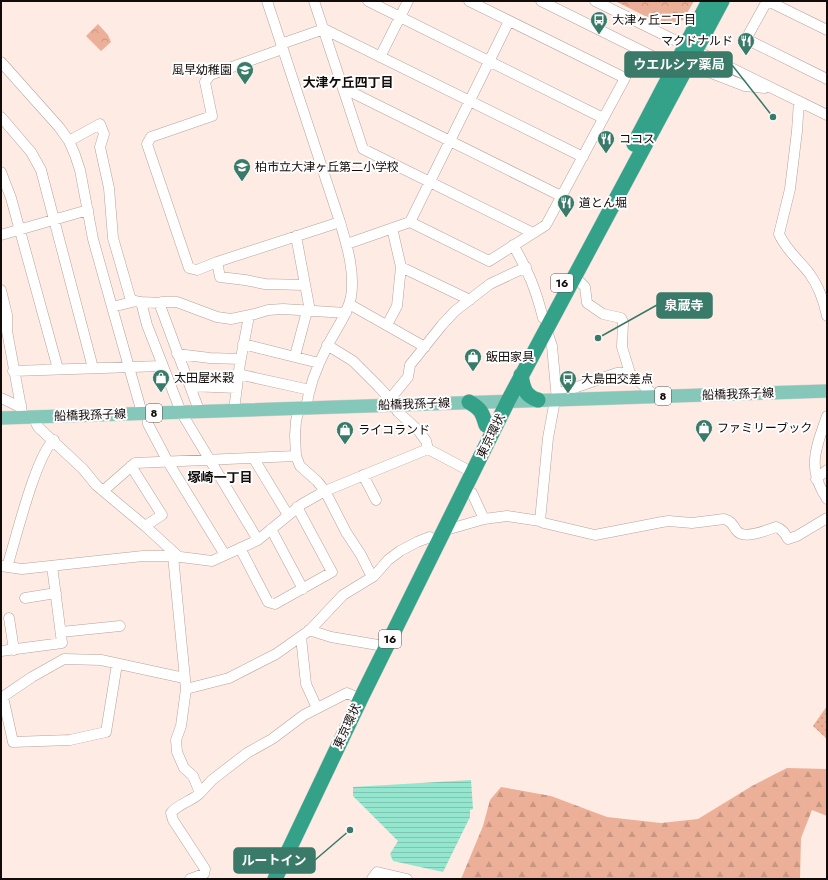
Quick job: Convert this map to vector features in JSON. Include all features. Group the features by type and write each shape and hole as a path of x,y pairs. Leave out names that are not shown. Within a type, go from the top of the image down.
{"highway":[{"name":"東京環状","path":"265,879 464,468 486,425 521,375 570,269 690,48 709,1"},
{"name":"東京環状","path":"690,48 722,1"},
{"name":"東京環状","path":"275,879 362,696 447,526 503,401 513,371 574,276 682,63"},
{"path":"521,375 524,391 527,395 538,400"},
{"path":"469,402 482,411 486,425"}],"main road":[{"name":"船橋我孫子線","path":"1,418 22,411 36,417 303,408 392,402 469,402 556,398 827,391"}],"street":[{"path":"267,1 347,244 352,272 351,298 347,309 319,363 303,408 295,435 296,456 300,466 317,481 325,491 346,532 361,555 372,577"},
{"path":"314,1 363,149 533,233"},
{"path":"368,1 604,118"},
{"path":"380,57 408,1"},
{"path":"347,244 410,222 489,261 546,225 625,78 469,1"},
{"path":"541,1 654,57 682,63 745,86 775,90"},
{"path":"595,1 827,115"},
{"path":"827,30 767,1 746,40 827,79"},
{"path":"410,222 509,21"},
{"path":"340,222 217,262 197,270 189,268 147,144 152,137 212,116 205,82 210,75 324,29 583,157"},
{"path":"1,62 59,127 69,141 80,170 93,239 140,406 168,462 225,555"},
{"path":"343,88 561,196"},
{"path":"799,102 790,189 779,234 787,248 810,274 826,310"},
{"path":"1,117 31,152 39,165 44,178 93,368"},
{"path":"69,141 100,124 104,134 104,138 100,144 100,150 109,188 113,240 131,300 161,304 162,302 177,302 217,317 231,319 249,316 268,310 283,309 308,311 347,309 387,326 425,347"},
{"path":"1,172 6,199 20,230 58,369"},
{"path":"1,235 88,210"},
{"path":"387,326 397,306 401,267 392,228"},
{"path":"295,356 308,311 296,236"},
{"path":"513,245 526,267 537,294 552,346 556,398 547,444 540,521"},
{"path":"217,262 220,277 264,284 305,285"},
{"path":"401,267 470,300"},
{"path":"392,402 408,377 410,365 455,311 490,284 526,267"},
{"path":"574,276 585,287 587,303 603,314 621,318 623,322 622,347 630,373 655,396"},
{"path":"1,290 7,315 4,332 22,411"},
{"path":"112,307 139,302"},
{"path":"139,302 180,412 258,540"},
{"path":"161,304 161,308 177,354 198,405 197,411"},
{"path":"234,410 240,359 249,316"},
{"path":"243,344 319,363"},
{"path":"328,345 353,361 378,386 392,402 398,412 418,430 426,441 428,449 464,468"},
{"path":"177,354 210,358 240,359"},
{"path":"14,371 162,366"},
{"path":"556,398 617,373 630,373"},
{"path":"238,374 310,390"},
{"path":"190,386 237,388"},
{"path":"1,398 18,406 22,411"},
{"path":"827,416 814,463 816,479 827,499"},
{"path":"36,417 38,427 54,440 83,469 96,485 145,526 176,556 186,689 180,726 176,740 177,752 184,768 192,776 200,793"},
{"path":"54,440 49,444 35,475 4,567 22,569 143,556 176,556 212,561 258,540 297,507 325,491 428,449"},
{"path":"103,491 135,463 296,456"},
{"path":"254,459 288,515"},
{"path":"131,466 162,515 145,526"},
{"path":"816,479 827,470"},
{"path":"363,475 376,500"},
{"path":"464,489 472,493 484,519"},
{"path":"240,548 268,602 276,604 332,572 297,507"},
{"path":"447,526 453,528 484,519 508,516 540,521 595,535 669,521 692,523 724,518 729,520 742,535 749,535 776,527 780,528 788,540 827,518"},
{"path":"271,529 303,589"},
{"path":"186,689 229,678 276,654 305,634 343,595 372,577 388,560 400,551 417,542 430,538"},
{"path":"1,651 62,643 52,566"},
{"path":"25,598 56,594"},
{"path":"9,618 14,650"},
{"path":"61,632 120,626"},
{"path":"305,634 378,645"},
{"path":"305,634 306,684 317,708"},
{"path":"117,664 106,732 70,740 13,742 2,698 32,677 64,659 100,660 184,678"},
{"path":"190,879 204,874 205,869 173,820 171,813 183,803 195,799 212,780 236,760 272,739 304,715 347,693 354,696"},
{"path":"372,879 377,872 407,879"}],"green space":[{"path":"615,1 694,1 683,20 665,26"},
{"path":"98,24 108,35 111,42 101,51 86,36"},
{"path":"827,706 827,739 813,726"},
{"path":"787,768 827,769 827,816 812,810 801,838 800,879 461,879 483,826 490,800 501,787 551,796 607,817 661,823 698,819 752,786"}],"shaded area":[{"path":"471,780 473,809 470,810 470,817 443,872 393,861 390,854 398,841 353,796 353,787"}],"place":[{"name":"大津ヶ丘二丁目","path":"599,35"},
{"name":"マクドナルド","path":"746,56"},
{"name":"風早幼稚園","path":"245,85"},
{"name":"ウエルシア薬局","path":"773,117"},
{"name":"ココス","path":"606,154"},
{"name":"柏市立大津ヶ丘第二小学校","path":"242,182"},
{"name":"道とん堀","path":"566,218"},
{"name":"泉蔵寺","path":"598,338"},
{"name":"飯田家具","path":"473,372"},
{"name":"太田屋米穀","path":"161,393"},
{"name":"大島田交差点","path":"568,394"},
{"name":"ファミリーブック","path":"704,443"},
{"name":"ライコランド","path":"345,445"},
{"name":"ルートイン","path":"350,830"}],"district":[{"name":"大津ケ丘四丁目","path":"348,82"},
{"name":"塚崎一丁目","path":"220,477"}]}
